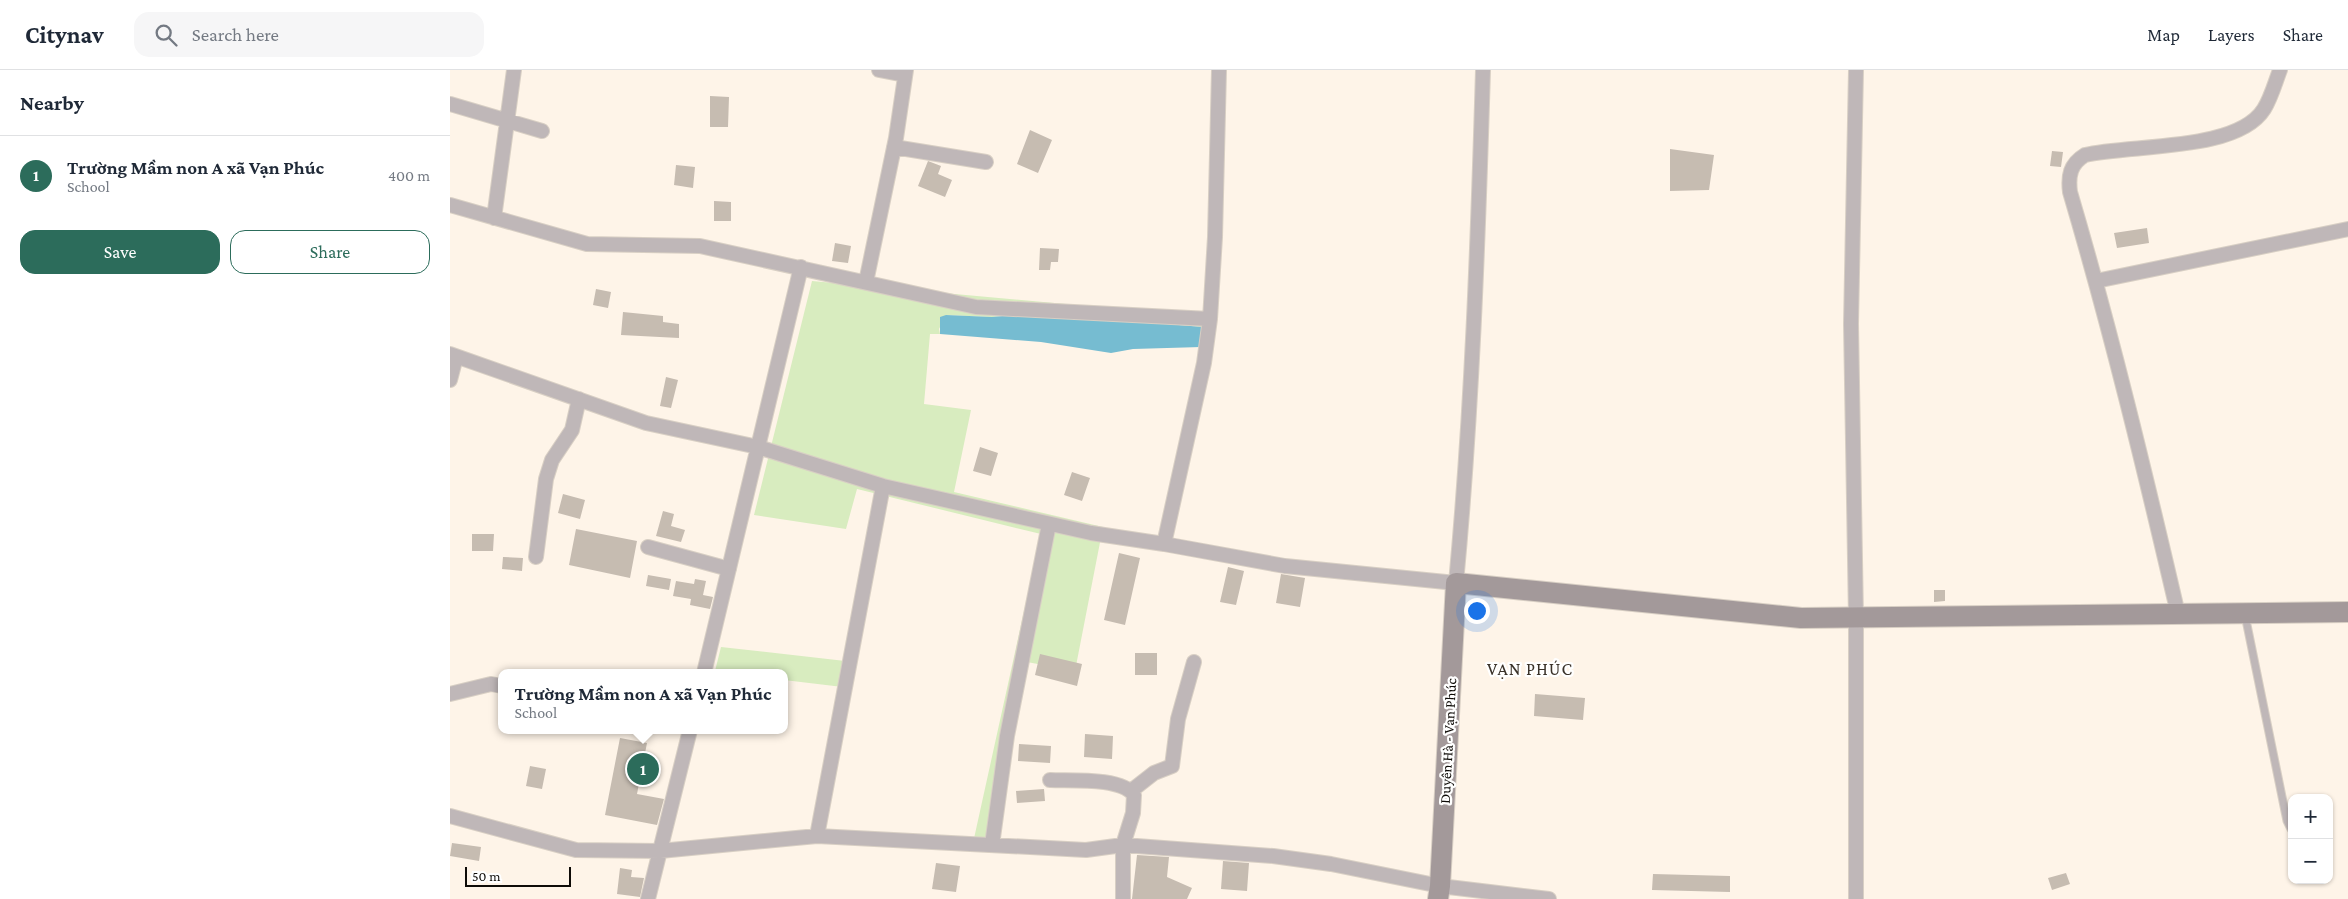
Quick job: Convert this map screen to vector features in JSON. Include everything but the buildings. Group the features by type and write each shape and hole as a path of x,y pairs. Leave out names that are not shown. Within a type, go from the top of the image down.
{"street":[{"path":"494,218 514,70"},
{"path":"866,282 894,147 905,72 879,70"},
{"path":"1164,544 1204,363 1210,319 1215,237 1219,70"},
{"path":"1456,583 1464,497 1477,294 1483,70"},
{"path":"1856,70 1851,324 1856,618 1856,899"},
{"path":"2178,614 2096,281 2070,192 2068,178 2076,160 2094,153 2224,137 2258,117 2265,109 2280,70"},
{"path":"450,104 542,131"},
{"path":"894,147 986,162"},
{"path":"450,205 587,244 700,246 976,307 1210,319"},
{"path":"2096,281 2348,229"},
{"path":"705,669 801,267"},
{"path":"450,380 453,356 646,423 758,447 883,486 1091,533 1285,566 1801,618 2348,612"},
{"path":"536,557 546,479 552,460 572,430 579,399"},
{"path":"817,836 883,486"},
{"path":"992,845 1007,736 1049,524"},
{"path":"648,548 728,569"},
{"name":"Duyên Hà - Vạn Phúc","path":"1439,893 1456,583"},
{"path":"1131,792 1154,773 1172,766 1178,718 1194,662"},
{"path":"450,694 491,684 498,685"},
{"path":"648,899 689,734"},
{"path":"1050,780 1097,781 1131,792 1134,797 1133,813 1123,845 1124,899"},
{"path":"450,816 576,850 660,852 817,836 1086,850 1123,845 1273,856 1331,864 1439,893 1548,899"}],"lane":[{"path":"2244,613 2288,823"}],"green space":[{"path":"812,281 1209,317 1203,327 1035,313 992,317 946,315 939,329 940,334 930,334 924,404 971,410 954,492 1103,527 1075,671 1027,662 986,844 973,843 1041,534 857,489 846,529 754,515"},
{"path":"721,647 854,662 851,688 788,680 788,669 716,669"}],"water":[{"path":"1035,313 1203,327 1201,347 1133,349 1111,353 1041,342 940,334 940,317 946,315 992,317"}],"place":[{"name":"Trường Mầm non A xã Vạn Phúc","path":"643,769"}],"district":[{"name":"VẠN PHÚC","path":"1530,669"}]}
